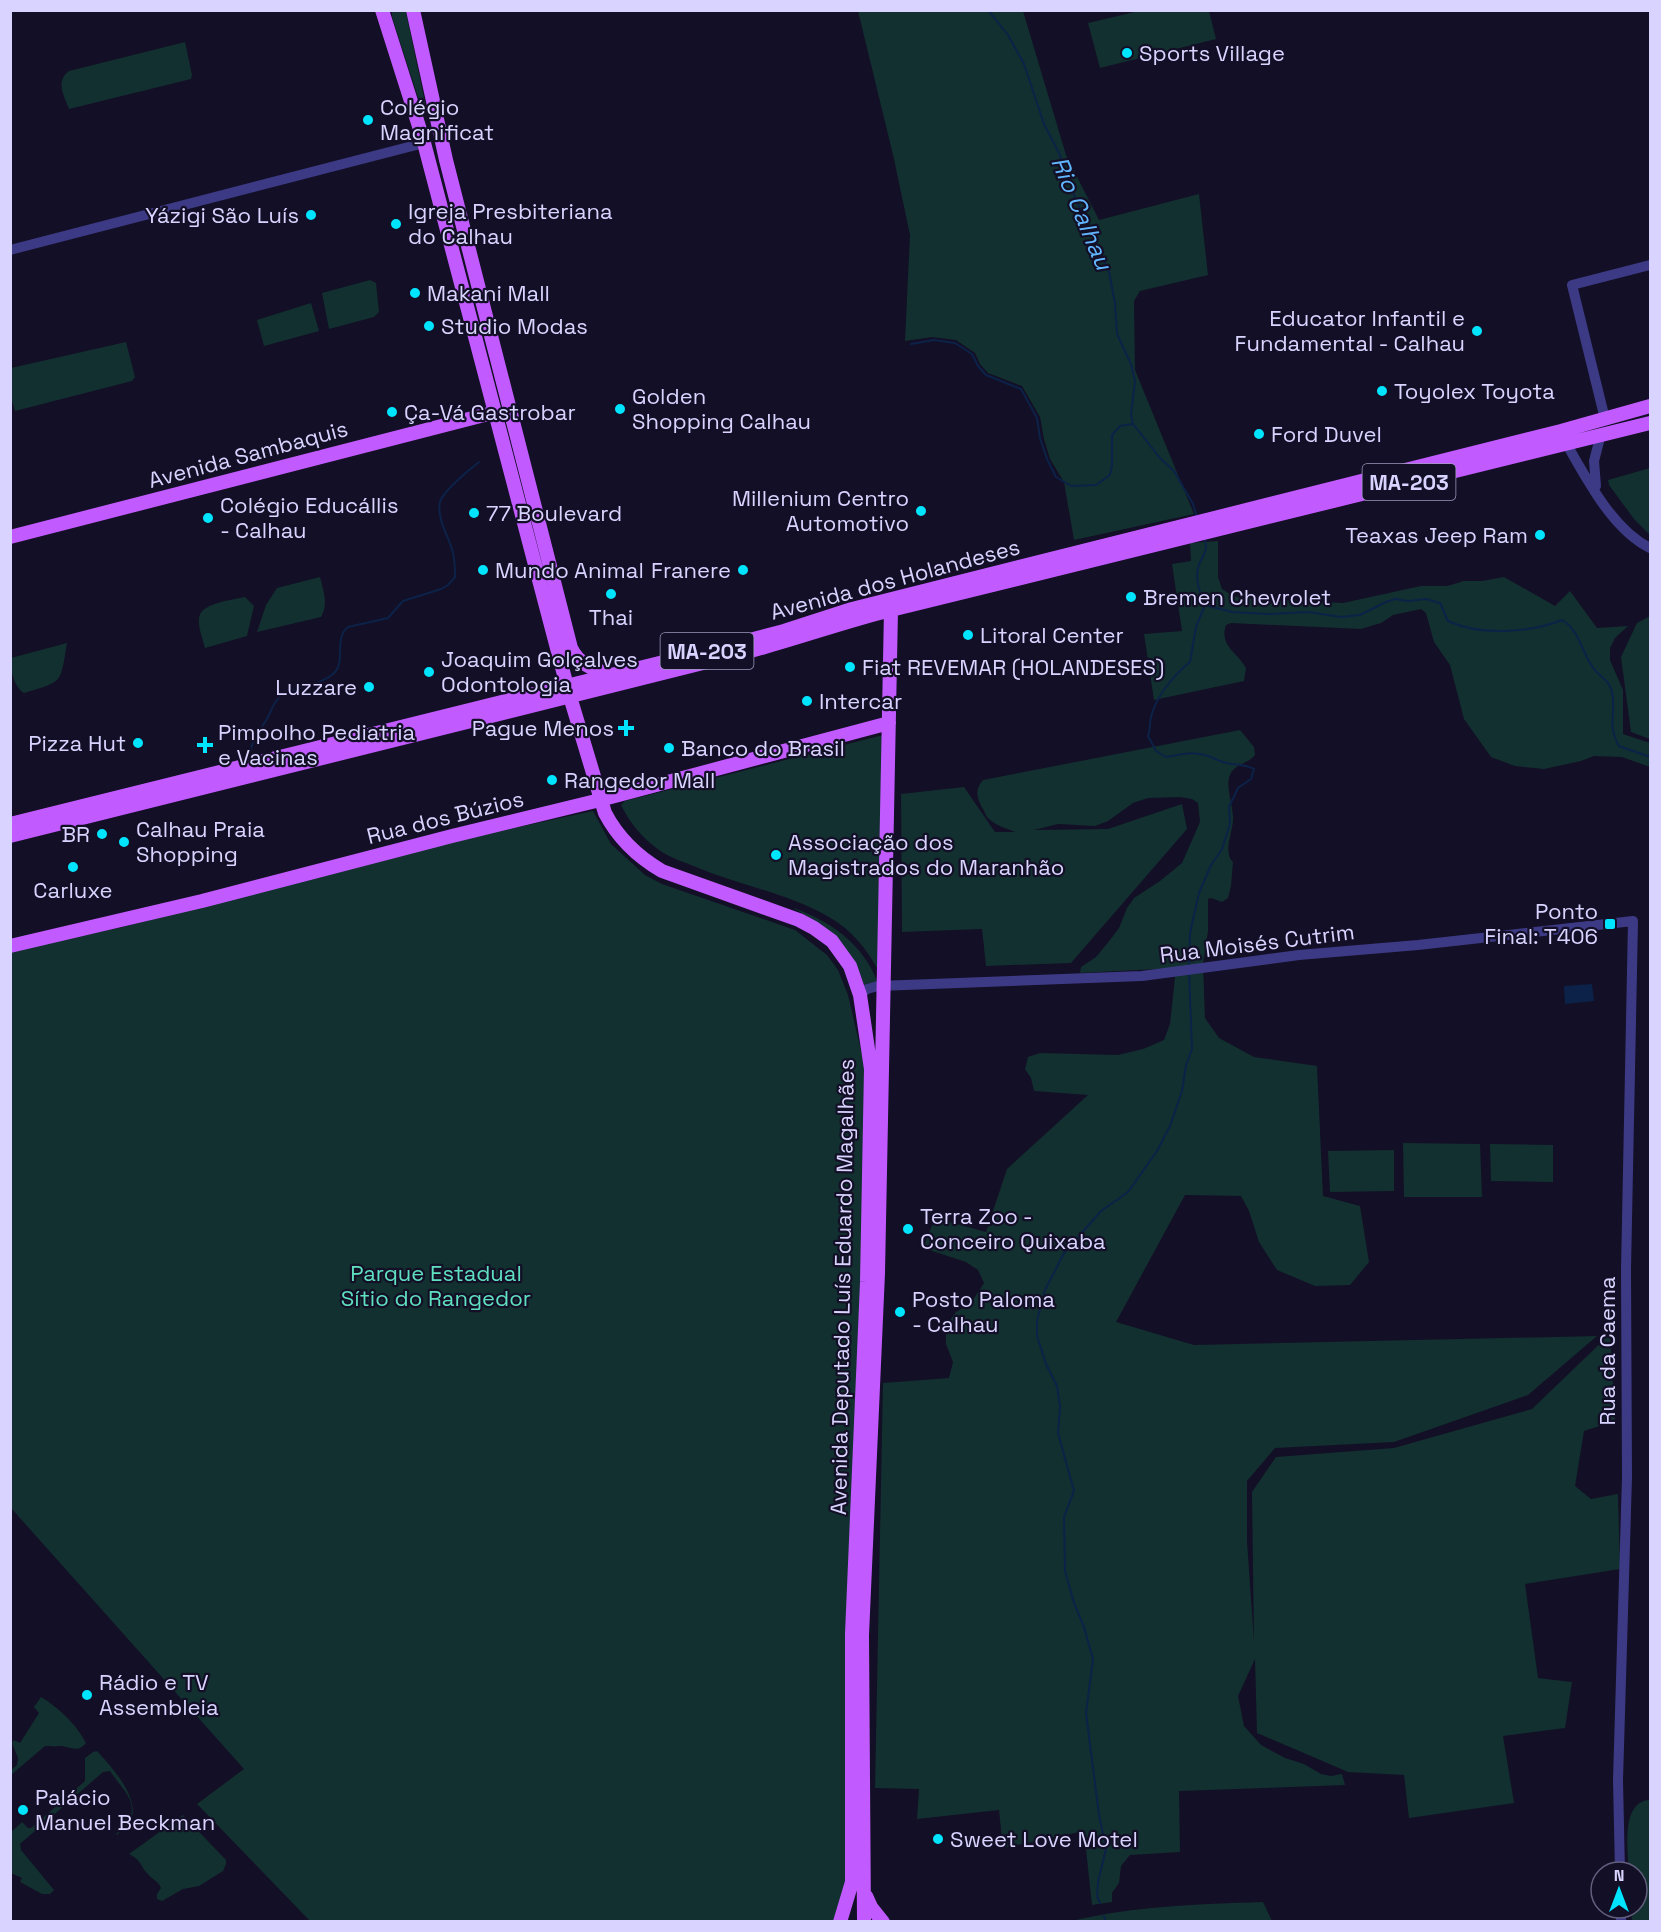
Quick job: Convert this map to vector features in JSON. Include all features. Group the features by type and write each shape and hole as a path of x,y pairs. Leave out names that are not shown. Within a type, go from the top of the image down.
{"main road":[{"path":"413,12 446,160 571,648 576,657 586,666 611,675"},
{"name":"Avenida Deputado Luís Eduardo Magalhães","path":"384,13 424,141 569,691 600,800 609,821 621,838 654,866 684,880 799,920 820,932 832,941 845,957 856,978 872,1069 866,1291 852,1634 852,1882 840,1922"},
{"name":"Avenida dos Holandeses","path":"1215,524 1650,406"},
{"name":"Avenida Sambaquis","path":"10,530 495,409"},
{"name":"Avenida Sambaquis","path":"10,537 495,409"},
{"name":"Avenida dos Holandeses","path":"10,836 569,691 611,675 773,634 852,609 888,605 1215,524 1650,423"},
{"path":"519,501 526,510 536,510"},
{"name":"Avenida Deputado Luís Eduardo Magalhães","path":"865,1916 862,1635 878,1273 889,723 888,605"},
{"name":"Avenida dos Holandeses","path":"10,824 569,691 747,652 793,640 888,605"},
{"name":"Rua dos Búzios","path":"10,946 600,800 889,723"},
{"path":"863,1890 868,1903 883,1922"},
{"path":"845,1904 850,1899 857,1899 862,1903 865,1916"}],"street":[{"path":"10,244 424,141"},
{"path":"10,250 424,141"},
{"path":"1605,418 1572,285 1650,265"},
{"path":"1599,495 1594,461 1601,434"},
{"path":"1566,443 1612,515 1627,532 1650,548"},
{"name":"Rua Moisés Cutrim","path":"884,985 1121,977 1170,973 1299,955 1418,945 1633,921"},
{"name":"Rua da Caema","path":"1620,1860 1618,1780 1627,1477 1626,1270 1633,921"},
{"path":"860,995 870,987 884,985"}],"green space":[{"path":"392,11 406,12 427,112 423,113"},
{"path":"858,11 1023,11 1066,155 1099,220 1199,194 1208,275 1140,291 1134,301 1135,370 1194,514 1074,540 1064,482 1050,459 1040,417 1022,386 988,373 980,364 975,353 956,340 932,337 905,341 910,235"},
{"name":"Sports Village","path":"1139,11 1209,11 1216,39 1100,68 1088,23"},
{"path":"185,42 191,79 69,109 63,94 62,80 69,71"},
{"path":"370,280 376,283 379,312 374,317 329,329 322,293"},
{"path":"311,303 319,331 264,346 257,320"},
{"path":"126,342 135,377 132,381 15,411 11,398 11,368"},
{"path":"1650,468 1650,535 1634,519 1609,485 1608,480"},
{"path":"1218,541 1218,577 1222,589 1233,596 1243,598 1343,603 1421,586 1447,586 1464,581 1504,577 1555,606 1570,591 1597,628 1628,626 1615,638 1610,648 1610,660 1623,690 1623,734 1650,743 1650,767 1622,757 1594,756 1544,769 1515,766 1491,757 1464,719 1450,665 1434,642 1426,613 1421,609 1393,615 1381,623 1361,629 1231,623 1226,625 1225,638 1227,644 1246,668 1244,681 1154,700 1144,634 1182,631 1172,564 1191,561 1190,543"},
{"path":"320,577 325,602 321,617 257,632 266,605 277,588"},
{"path":"245,597 254,606 247,636 205,648 199,626 200,614 204,609 217,603"},
{"path":"1650,616 1650,739 1631,732 1621,657 1637,623"},
{"path":"67,643 58,679 47,686 24,693 13,678 11,658"},
{"path":"1240,730 1254,747 1255,755 1235,768 1229,779 1233,817 1228,847 1228,853 1233,862 1231,886 1228,898 1222,902 1208,899 1208,931 1203,964 1205,1018 1219,1038 1254,1057 1317,1066 1323,1196 1360,1206 1369,1262 1350,1285 1315,1286 1277,1270 1259,1242 1249,1211 1241,1196 1185,1195 1116,1322 1194,1345 1597,1336 1528,1395 1394,1442 1275,1448 1247,1481 1247,1541 1254,1642 1252,1492 1276,1457 1394,1448 1532,1409 1610,1334 1615,1421 1584,1431 1575,1486 1591,1499 1618,1494 1620,1569 1525,1584 1538,1678 1572,1682 1565,1728 1503,1736 1514,1803 1409,1818 1404,1775 1348,1772 1257,1733 1255,1659 1238,1696 1244,1726 1261,1745 1285,1758 1304,1764 1321,1774 1331,1776 1342,1774 1345,1785 1179,1791 1180,1852 1130,1855 1121,1866 1119,1883 1112,1893 1112,1902 1092,1905 1084,1831 1003,1848 999,1810 917,1819 919,1789 875,1788 883,1383 949,1378 953,1362 946,1344 946,1326 956,1312 971,1303 984,1283 978,1270 966,1262 923,1248 935,1218 986,1232 1007,1169 1088,1095 1034,1091 1031,1078 1025,1069 1028,1057 1040,1053 1118,1055 1143,1049 1164,1040 1170,1024 1176,968 1080,973 1081,967 1096,957 1119,928 1134,898 1182,863 1200,822 1198,803 1192,799 1180,797 1148,798 1133,803 1108,821 1095,826 1058,824 1034,830 1108,829 1182,804 1187,829 1071,963 986,966 982,929 902,932 901,794 964,787 995,832 1015,832 986,816 978,795 978,787 983,780"},
{"name":"Associação dos Magistrados do Maranhão","path":"882,736 880,974 859,941 837,922 797,902 677,860 642,835 632,824 621,805 625,801"},
{"name":"Parque Estadual Sítio do Rangedor","path":"593,811 611,844 645,875 662,884 795,930 827,955 838,970 848,995 866,1072 849,1881 837,1921 310,1921 197,1804 244,1769 11,1508 10,951 119,928 454,841"},
{"path":"792,907 820,919 844,935 863,956 878,983 864,985 856,963 814,921"},
{"path":"1403,1143 1480,1144 1482,1197 1404,1197"},
{"path":"1490,1144 1553,1145 1553,1182 1491,1181"},
{"path":"1394,1150 1394,1191 1330,1192 1328,1151"},
{"path":"41,1697 66,1717 86,1743 77,1749 45,1746 11,1775 11,1770 17,1765 18,1758 12,1743 14,1740 20,1743 39,1713 34,1707"},
{"path":"97,1751 116,1773 127,1791 131,1800 133,1809 132,1817 117,1835 130,1817 131,1804 129,1797 110,1771 103,1772 20,1844 21,1850 54,1890 50,1894 42,1894 20,1882 22,1878 11,1873 11,1832 22,1822 31,1828 85,1781 85,1758"},
{"path":"1650,1800 1650,1921 1632,1921 1649,1920 1649,1860 1628,1860 1627,1841 1630,1818 1640,1803"},
{"path":"183,1815 226,1860 226,1864 223,1871 199,1886 183,1889 162,1901 157,1899 160,1885 129,1854"},
{"path":"1263,1902 1272,1921 1072,1921 1143,1909"}],"water":[{"path":"1592,984 1594,1001 1565,1004 1564,986"}],"waterway":[{"name":"Rio Calhau","path":"988,10 1008,35 1024,64 1044,124 1059,153 1076,200 1109,272 1115,303 1117,334 1131,364 1135,381 1131,415 1133,424 1160,458 1174,471 1193,504 1197,517"},
{"path":"911,344 934,340 955,343 972,354 986,375 1021,389 1037,418 1040,438 1056,477 1071,486 1096,485 1110,475 1112,435 1120,426 1133,424"},
{"path":"250,753 255,738 278,698 285,693 322,680 337,669 341,638 348,627 388,618 403,601 441,589 455,577 454,556 440,515 440,502 451,486 479,462"},
{"path":"1204,537 1206,550 1197,573 1201,596 1205,605 1232,612 1268,614 1308,612 1341,617 1360,615 1395,599 1408,601 1426,599 1440,603 1448,621 1474,629 1520,630 1562,620 1573,630 1590,664 1610,687 1613,700 1613,731 1619,746 1650,757"},
{"path":"1189,967 1190,933 1199,893 1211,865 1222,849 1230,824 1229,807 1238,788 1251,779 1254,769 1194,753 1166,757 1156,751 1148,736 1153,709 1157,701 1172,680 1190,662 1196,627 1205,605"},
{"path":"1100,1903 1097,1896 1098,1882 1106,1849 1099,1815 1086,1713 1093,1659 1065,1571 1064,1517 1074,1491 1058,1433 1060,1407 1057,1386 1046,1364 1037,1336 1037,1321 1045,1290 1064,1253 1101,1211 1128,1192 1157,1151 1170,1126 1182,1091 1186,1065 1192,1049 1189,973"},
{"path":"1104,1916 1106,1922"}],"place":[{"name":"Sports Village","path":"1127,53"},
{"name":"Colégio Magnificat","path":"368,120"},
{"name":"Yázigi São Luís","path":"311,215"},
{"name":"Igreja Presbiteriana do Calhau","path":"396,224"},
{"name":"Makani Mall","path":"415,293"},
{"name":"Studio Modas","path":"429,326"},
{"name":"Educator Infantil e Fundamental - Calhau","path":"1477,331"},
{"name":"Toyolex Toyota","path":"1382,391"},
{"name":"Golden Shopping Calhau","path":"620,409"},
{"name":"Ça-Vá Gastrobar","path":"392,412"},
{"name":"Ford Duvel","path":"1259,434"},
{"name":"Millenium Centro Automotivo","path":"921,511"},
{"name":"77 Boulevard","path":"474,513"},
{"name":"Colégio Educállis - Calhau","path":"208,518"},
{"name":"Teaxas Jeep Ram","path":"1540,535"},
{"name":"Mundo Animal","path":"483,570"},
{"name":"Franere","path":"743,570"},
{"name":"Thai","path":"611,594"},
{"name":"Bremen Chevrolet","path":"1131,597"},
{"name":"Litoral Center","path":"968,635"},
{"name":"Fiat REVEMAR (HOLANDESES)","path":"850,667"},
{"name":"Joaquim Golçalves Odontologia","path":"429,672"},
{"name":"Luzzare","path":"369,687"},
{"name":"Intercar","path":"807,701"},
{"name":"Pague Menos","path":"626,728"},
{"name":"Pizza Hut","path":"138,743"},
{"name":"Pimpolho Pediatria e Vacinas","path":"205,745"},
{"name":"Banco do Brasil","path":"669,748"},
{"name":"Rangedor Mall","path":"552,780"},
{"name":"BR","path":"102,834"},
{"name":"Calhau Praia Shopping","path":"124,842"},
{"name":"Associação dos Magistrados do Maranhão","path":"776,855"},
{"name":"Carluxe","path":"73,867"},
{"name":"Ponto Final: T406","path":"1610,924"},
{"name":"Terra Zoo - Conceiro Quixaba","path":"908,1229"},
{"name":"Posto Paloma - Calhau","path":"900,1312"},
{"name":"Rádio e TV Assembleia","path":"87,1695"},
{"name":"Palácio Manuel Beckman","path":"23,1810"},
{"name":"Sweet Love Motel","path":"938,1839"}]}
